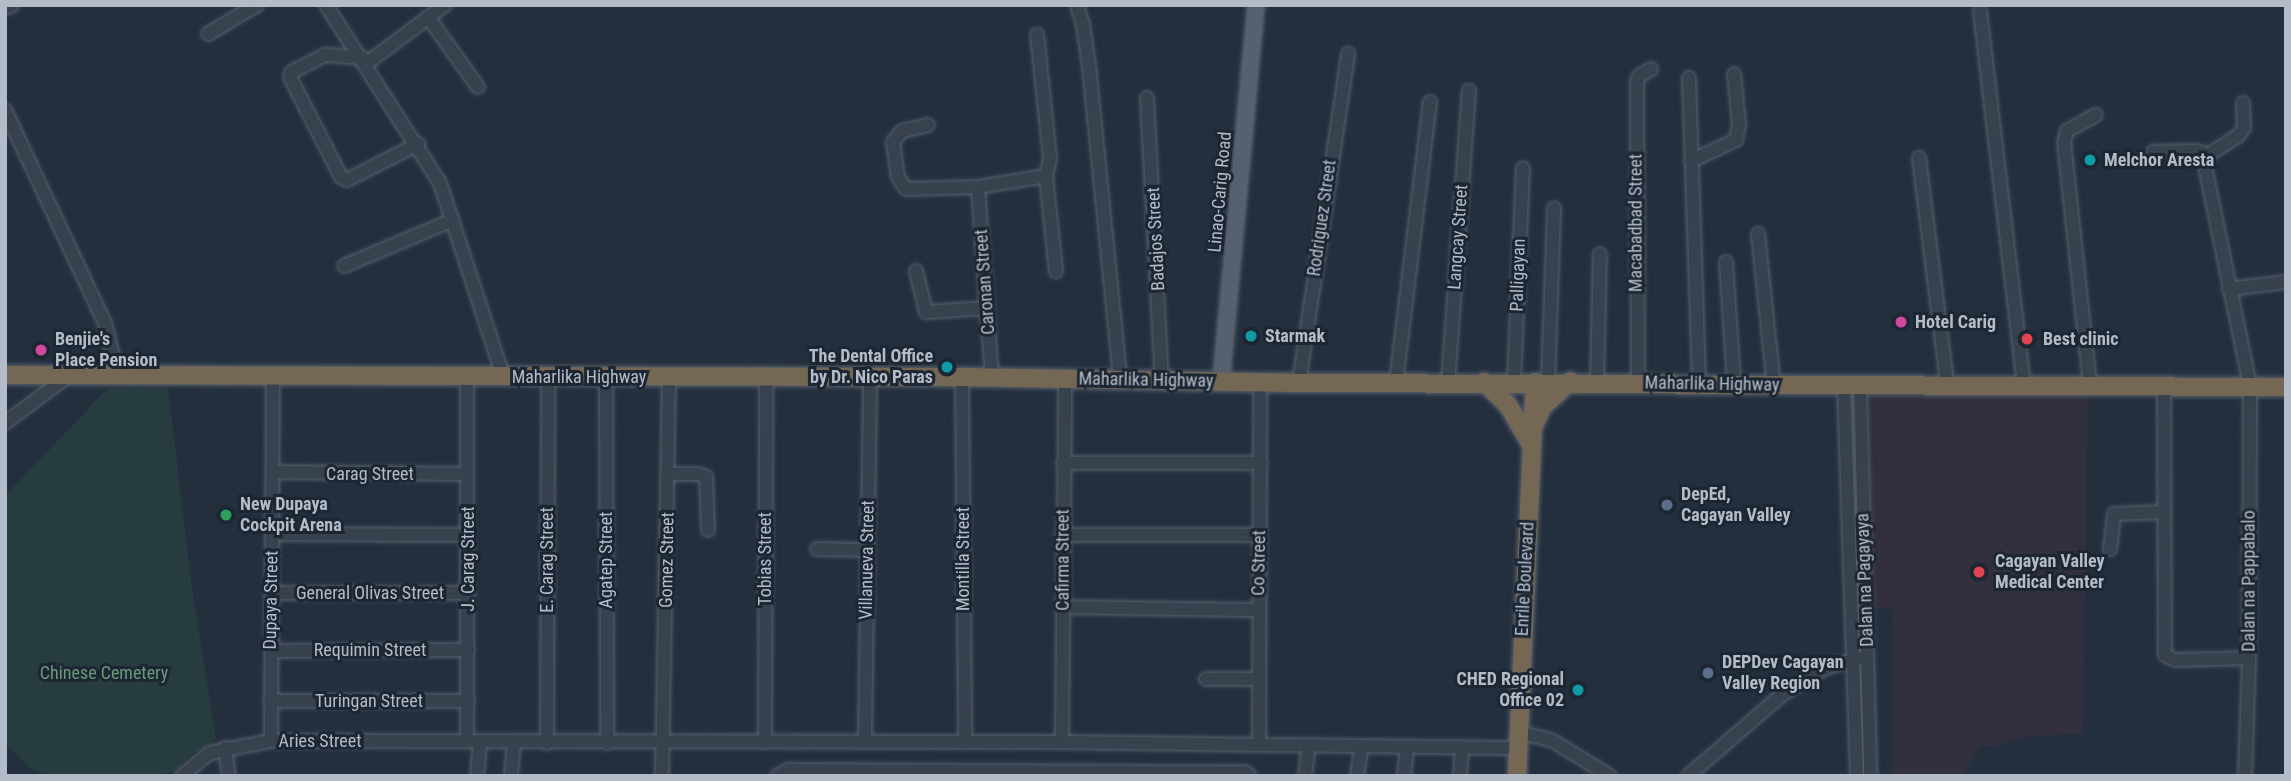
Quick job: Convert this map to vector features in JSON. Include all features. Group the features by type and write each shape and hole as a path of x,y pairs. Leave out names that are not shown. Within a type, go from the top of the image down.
{"highway":[{"name":"Maharlika Highway","path":"5,375 992,377 1299,383 1947,383 2286,387"},
{"path":"1484,382 1508,405 1533,440"},
{"name":"Enrile Boulevard","path":"1517,776 1533,440 1542,382"},
{"path":"1533,440 1542,407 1570,382"}],"main road":[{"name":"Linao-Carig Road","path":"1221,382 1256,5"}],"street":[{"path":"5,8 12,5"},
{"path":"208,34 257,5"},
{"path":"326,5 365,61 440,183 503,376"},
{"path":"418,144 347,180 341,177 290,77 292,72 325,55 365,61 430,12 445,5"},
{"path":"1077,5 1082,19 1089,65 1120,378"},
{"path":"1980,11 2024,384"},
{"path":"430,12 478,87"},
{"path":"1037,35 1050,158 1046,176 1056,271"},
{"name":"Rodriguez Street","path":"1299,383 1348,54"},
{"name":"Macabadbad Street","path":"1639,384 1636,92 1639,76 1651,69"},
{"path":"1691,161 1736,140 1739,124 1734,74"},
{"path":"1689,78 1699,383"},
{"name":"Langcay Street","path":"1448,383 1469,91"},
{"name":"Badajos Street","path":"1147,98 1162,380"},
{"path":"1396,383 1430,102"},
{"path":"2153,152 2196,151 2208,155 2238,136 2245,116 2243,103"},
{"path":"5,110 105,323 118,376"},
{"path":"2090,385 2064,142 2067,131 2096,115"},
{"path":"928,125 902,131 893,142 903,186 911,190 978,187 1046,176"},
{"name":"Dalan na Pappabalo","path":"2208,155 2205,166 2249,386 2249,658 2245,776"},
{"path":"1919,158 1947,383"},
{"name":"Palligayan","path":"1514,382 1523,168"},
{"name":"Caronan Street","path":"978,187 992,377"},
{"path":"1542,382 1554,208"},
{"path":"344,266 453,220"},
{"path":"1758,233 1774,385"},
{"path":"1597,382 1600,254"},
{"path":"1726,262 1734,384"},
{"path":"916,271 926,312 987,308"},
{"path":"2229,289 2286,282"},
{"name":"Dupaya Street","path":"271,741 273,375"},
{"path":"5,423 68,376"},
{"name":"E. Carag Street","path":"547,743 548,376"},
{"name":"Tobias Street","path":"765,742 766,376"},
{"name":"J. Carag Street","path":"467,377 468,701 477,776"},
{"name":"Agatep Street","path":"605,377 607,743"},
{"name":"Gomez Street","path":"662,776 669,377"},
{"name":"Montilla Street","path":"962,377 965,742"},
{"name":"Villanueva Street","path":"865,743 870,378"},
{"name":"Cafirma Street","path":"1062,742 1065,379"},
{"name":"Co Street","path":"1259,744 1260,381"},
{"name":"Dalan na Pagayaya","path":"1852,385 1867,658 1870,776"},
{"name":"Dalan na Pagayaya","path":"1852,385 1853,659 1857,776"},
{"path":"2164,386 2165,655 2175,660 2249,658"},
{"path":"1063,463 1261,463"},
{"name":"Carag Street","path":"272,472 467,474"},
{"path":"668,474 699,474 706,477 708,530"},
{"path":"2110,549 2114,514 2164,512"},
{"path":"272,534 468,535"},
{"path":"1062,535 1259,535"},
{"path":"817,549 867,550"},
{"name":"General Olivas Street","path":"271,593 468,593"},
{"path":"1063,607 1258,610"},
{"name":"Requimin Street","path":"271,650 468,650"},
{"path":"1688,776 1783,694 1828,667 1853,659 1867,658"},
{"path":"1206,679 1259,679"},
{"name":"Turingan Street","path":"270,701 468,701"},
{"name":"Aries Street","path":"182,776 196,762 225,748 271,741 1062,742 1462,747 1518,740 1553,741 1609,776"},
{"path":"511,776 514,742"},
{"path":"1305,776 1309,745"},
{"path":"1357,776 1362,746"},
{"path":"1404,776 1406,746"},
{"path":"1460,776 1462,747"},
{"path":"225,748 229,776"},
{"path":"783,773 1247,774"}],"shaded area":[{"name":"Cagayan Valley Medical Center","path":"1869,396 2088,396 2083,734 2027,736 1995,747 1981,746 1963,776 1891,776 1892,609 1873,608"}],"green space":[{"name":"Chinese Cemetery","path":"108,388 168,388 192,588 216,739 190,756 175,771 158,776 51,776 33,770 5,743 5,496"}],"place":[{"name":"Melchor Aresta","path":"2090,160"},
{"name":"Hotel Carig","path":"1901,322"},
{"name":"Starmak","path":"1251,336"},
{"name":"Best clinic","path":"2027,339"},
{"name":"Benjie's Place Pension","path":"41,350"},
{"name":"The Dental Office by Dr. Nico Paras","path":"947,367"},
{"name":"DepEd, Cagayan Valley","path":"1667,505"},
{"name":"New Dupaya Cockpit Arena","path":"226,515"},
{"name":"Cagayan Valley Medical Center","path":"1979,572"},
{"name":"DEPDev Cagayan Valley Region","path":"1708,673"},
{"name":"CHED Regional Office 02","path":"1578,690"}]}
